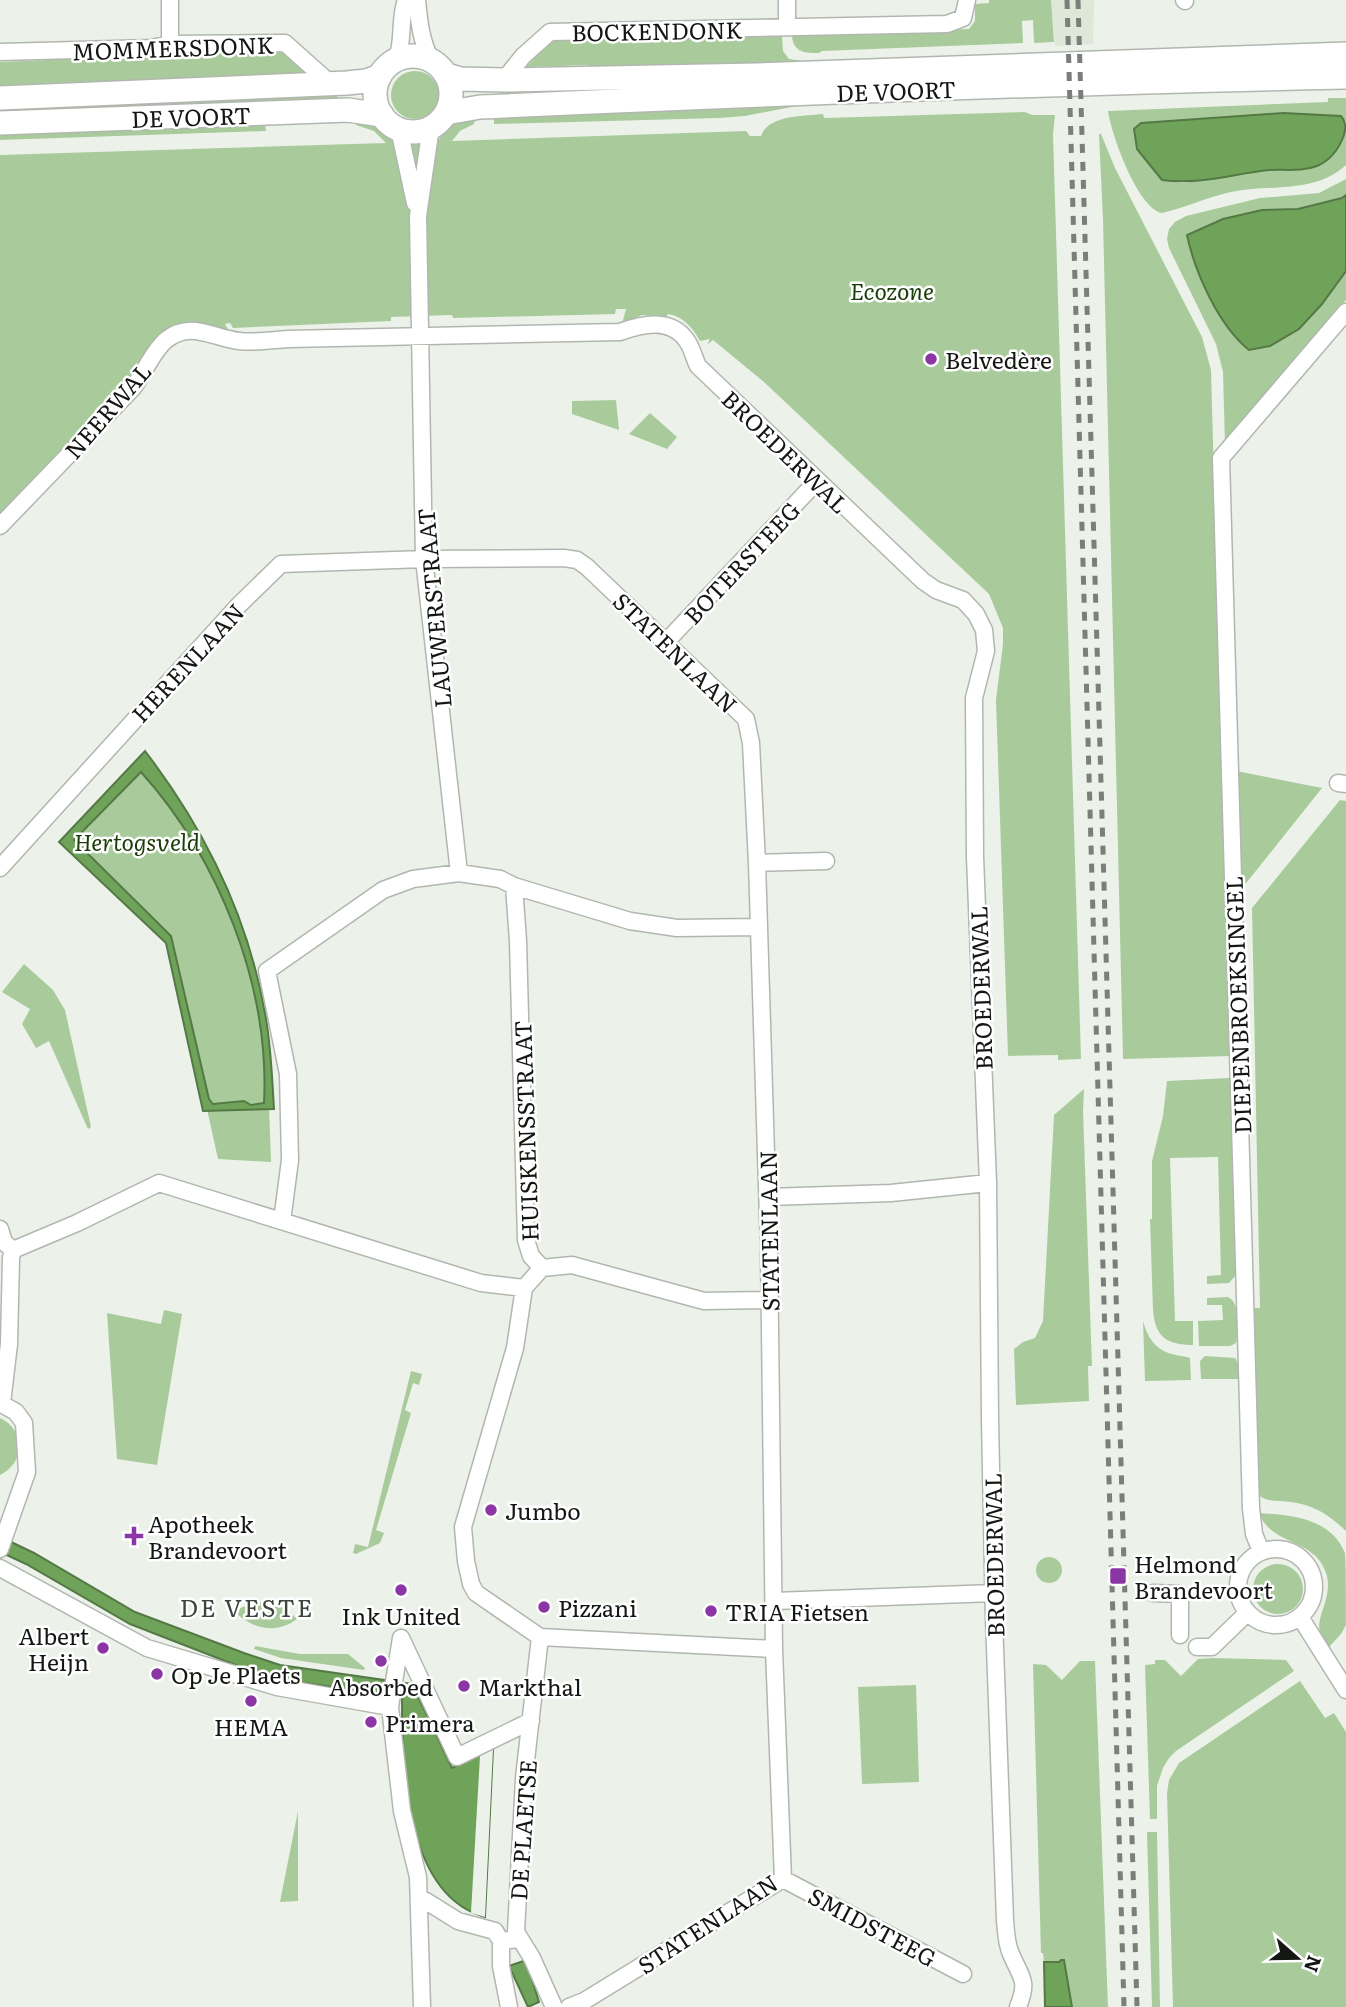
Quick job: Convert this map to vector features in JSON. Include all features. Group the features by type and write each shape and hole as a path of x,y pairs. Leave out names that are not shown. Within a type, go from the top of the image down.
{"street":[{"path":"170,0 170,44"},
{"path":"390,122 375,96 380,76 390,63 397,59 401,48 403,8 406,0"},
{"path":"417,0 419,26 426,50 439,68 451,94 439,120"},
{"path":"787,0 788,27"},
{"name":"BOCKENDONK","path":"505,80 523,57 550,32 947,24 963,18 967,0"},
{"name":"MOMMERSDONK","path":"0,52 152,48 170,44 285,43 331,83"},
{"name":"DE VOORT","path":"397,59 414,56 460,79 505,80 757,75 1346,54"},
{"name":"DE VOORT","path":"0,98 366,81 380,76"},
{"name":"DE VOORT","path":"0,123 348,110 421,131 439,120 480,107 756,94 1346,77"},
{"name":"LAUWERSTRAAT","path":"439,120 418,216 424,559 459,873"},
{"name":"LAUWERSTRAAT","path":"390,122 418,216"},
{"name":"DIEPENBROEKSINGEL","path":"1261,1551 1254,1534 1250,1494 1221,457 1346,313"},
{"name":"BROEDERWAL","path":"396,338 620,332 647,323 666,326 680,333 688,342 698,366 817,481 923,581 936,590 963,600 976,614 984,630 986,651 974,698 975,857 988,1184 994,1593 1005,1920 1008,1945 1023,1976 1023,1993 1018,2007"},
{"name":"NEERWAL","path":"0,526 132,389 160,346 180,332 203,331 240,342 396,338"},
{"name":"BOTERSTEEG","path":"666,642 817,481"},
{"name":"STATENLAAN","path":"424,559 564,558 577,561 587,567 746,719 751,743 768,1198 774,1648 783,1879 584,2001 569,2007"},
{"name":"HERENLAAN","path":"0,867 239,605 281,564 424,559"},
{"path":"757,863 826,861"},
{"path":"282,1221 290,1160 288,1074 267,971 383,890 413,879 459,873 500,880 630,921 677,928 757,927"},
{"name":"HUISKENSSTRAAT","path":"514,886 518,941 526,1240 531,1256 542,1268 524,1287"},
{"path":"2,1544 27,1472 24,1423 16,1412 1,1403 9,1344 10,1258 13,1250 77,1223 159,1183 481,1283 524,1287 515,1348 463,1527 471,1584 476,1593 540,1637 774,1648"},
{"path":"768,1198 891,1193 988,1184"},
{"path":"0,1229 4,1242 13,1250"},
{"path":"542,1268 572,1265 704,1301 770,1300"},
{"path":"1286,1549 1307,1564 1312,1575 1312,1601 1300,1616 1286,1624 1263,1623 1247,1613 1238,1595 1239,1575 1250,1558 1261,1551 1286,1549"},
{"path":"0,1568 147,1648 277,1687 391,1695"},
{"path":"774,1601 994,1593"},
{"path":"1153,1593 1180,1594 1181,1634"},
{"path":"1197,1647 1212,1647 1247,1613"},
{"path":"1300,1616 1346,1690"},
{"name":"DE PLAETSE","path":"540,1637 524,1778 516,1932 532,1958 554,2007"},
{"name":"DE PLAETSE","path":"422,2007 418,1877 402,1811 391,1695 401,1638 457,1757 531,1721"},
{"name":"SMIDSTEEG","path":"783,1879 962,1974"},
{"name":"DE PLAETSE","path":"419,1900 426,1900 458,1921 495,1931 501,1941"},
{"path":"509,2007 501,1966 501,1941 520,1939"}],"shaded area":[{"path":"1051,0 1094,0 1093,44 1055,46"},
{"path":"1283,113 1341,116 1345,130 1337,149 1326,161 1311,168 1176,181 1162,180 1137,149 1134,129 1141,123"},
{"path":"1346,195 1346,271 1322,304 1299,329 1270,346 1249,350 1218,313 1202,282 1187,235 1223,219 1262,210 1298,209"},
{"path":"145,751 204,842 235,908 257,977 265,1013 274,1109 203,1111 166,943 59,842","holes":["141,772 169,806 216,884 234,926 258,1014 264,1059 264,1103 251,1105 244,1101 213,1104 209,1099 171,936 74,840"]},
{"path":"9,1541 135,1612 244,1653 280,1665 412,1684 452,1768 493,1749 485,1917 458,1904 438,1883 423,1855 413,1824 407,1790 402,1697 278,1679 130,1624 0,1552"},
{"path":"526,1960 539,2002 528,2007 509,1966"},
{"path":"1064,1960 1072,2007 1045,2007 1044,1962"}],"green space":[{"path":"989,0 1051,0 1054,42 1034,43 1033,20 1022,21 1023,43 814,53 798,49 793,42 792,37 795,35 969,29 975,21 975,4 989,3"},
{"path":"778,33 782,36 783,51 789,59 810,62 590,72 589,65 526,67 552,40"},
{"path":"280,48 290,54 309,76 0,91 0,62 166,55 178,50"},
{"path":"415,71 432,78 439,95 432,112 415,119 398,112 391,95 398,78"},
{"path":"337,90 338,105 0,115 0,102"},
{"path":"1328,98 1346,98 1346,123 1341,116 1333,116 1137,149 1162,180 1184,183 1269,170 1315,167 1344,135 1346,127 1346,165 1334,174 1306,184 1231,192 1162,213 1144,199 1135,185 1114,136 1108,111 1328,102"},
{"path":"807,104 745,116 719,118 494,124 494,113"},
{"name":"Ecozone","path":"1025,112 1032,115 1055,115 1053,134 1081,1059 1058,1060 1058,1055 1008,1056 996,700 1003,628 989,594 764,382 713,340 707,345 710,339 700,341 691,327 678,317 668,314 666,317 642,315 622,324 626,309 616,309 615,314 391,317 391,321 233,328 230,323 225,324 228,335 205,326 180,324 154,341 139,366 137,362 130,380 0,518 0,155 386,143 374,131 356,125 354,116 379,125 395,143 437,141 454,123 476,114 474,124 460,131 452,141 746,131 750,136 761,136 765,129 779,120 806,115 823,114 824,118"},
{"path":"265,124 266,131 0,140 0,126"},
{"path":"1099,134 1202,337 1211,370 1230,1056 1123,1059"},
{"path":"1346,179 1346,195 1342,198 1298,209 1262,210 1223,219 1187,235 1190,249 1220,316 1299,329 1322,304 1346,271 1346,300 1225,445 1223,372 1216,344 1169,248 1169,229 1186,216 1260,198 1319,193"},
{"path":"616,400 619,430 572,414 572,401"},
{"path":"650,413 677,437 667,449 629,434"},
{"name":"Hertogsveld","path":"143,761 194,836 247,951 267,1048 271,1162 218,1159 170,942 67,842"},
{"path":"1236,771 1322,788 1239,892"},
{"path":"1340,800 1346,801 1346,1531 1314,1508 1299,1503 1270,1500 1258,1495 1252,1308 1260,1308 1252,908"},
{"path":"24,964 53,990 65,1010 91,1127 88,1129 49,1041 36,1048 22,1024 30,1009 2,992"},
{"path":"1230,1078 1236,1275 1229,1283 1207,1284 1207,1276 1221,1275 1218,1157 1170,1158 1175,1321 1193,1321 1193,1345 1176,1343 1164,1338 1160,1333 1153,1310 1150,1219 1152,1161 1163,1116 1167,1081"},
{"path":"1084,1089 1092,1366 1088,1366 1089,1401 1016,1405 1014,1349 1035,1338 1043,1321 1054,1115"},
{"path":"1228,1297 1237,1311 1236,1343 1230,1346 1199,1346 1198,1321 1223,1320 1222,1305 1207,1305 1207,1298"},
{"path":"164,1310 182,1314 157,1465 117,1459 107,1313 161,1324"},
{"path":"1143,1321 1156,1346 1166,1352 1190,1358 1191,1380 1145,1381"},
{"path":"1205,1356 1235,1358 1239,1379 1201,1379 1200,1361"},
{"path":"411,1371 422,1374 419,1385 413,1383 405,1410 411,1413 376,1530 384,1533 380,1543 356,1554 353,1553 355,1544 368,1547"},
{"path":"0,1418 14,1430 19,1447 14,1463 0,1475"},
{"path":"1259,1513 1309,1521 1320,1525 1339,1541 1345,1553 1346,1625 1329,1647 1321,1636 1319,1626 1328,1590 1326,1573 1313,1554 1273,1531"},
{"path":"1049,1557 1058,1561 1062,1570 1058,1579 1049,1583 1040,1579 1036,1570 1040,1561"},
{"path":"1278,1564 1296,1571 1303,1589 1296,1607 1278,1614 1260,1607 1253,1589 1260,1571"},
{"path":"254,1602 278,1605 297,1619 280,1627 264,1628 248,1622 234,1611"},
{"path":"255,1646 300,1654 348,1654 365,1668 364,1670 281,1658 254,1649"},
{"path":"1198,1659 1286,1660 1294,1671 1169,1758 1157,1786 1157,1819 1150,1819 1145,1665 1155,1664 1155,1660 1165,1660 1181,1676"},
{"path":"1080,1661 1095,1661 1108,2007 1050,2007 1048,1962 1044,1962 1041,1953 1033,1664 1046,1665 1062,1680"},
{"path":"1300,1681 1325,1718 1334,1713 1346,1732 1346,2007 1173,2007 1167,1793 1169,1780 1179,1763"},
{"path":"916,1685 919,1782 862,1784 858,1687"},
{"path":"298,1811 298,1901 280,1902"},
{"path":"1147,1832 1157,1832 1160,2007 1152,2007"}],"pier":[{"path":"493,1749 485,1917 471,1913 480,1756"}],"railway":[{"path":"1067,0 1124,2007"},
{"path":"1078,0 1137,2007"}],"place":[{"name":"Belvedère","path":"931,359"},
{"name":"Jumbo","path":"491,1510"},
{"name":"Apotheek Brandevoort","path":"134,1536"},
{"name":"Helmond Brandevoort","path":"1118,1576"},
{"name":"Ink United","path":"401,1590"},
{"name":"Pizzani","path":"544,1607"},
{"name":"TRIA Fietsen","path":"711,1611"},
{"name":"Albert Heijn","path":"103,1648"},
{"name":"Absorbed","path":"381,1661"},
{"name":"Op Je Plaets","path":"157,1674"},
{"name":"Markthal","path":"464,1686"},
{"name":"HEMA","path":"251,1701"},
{"name":"Primera","path":"371,1722"}],"district":[{"name":"DE VESTE","path":"247,1606"}]}
